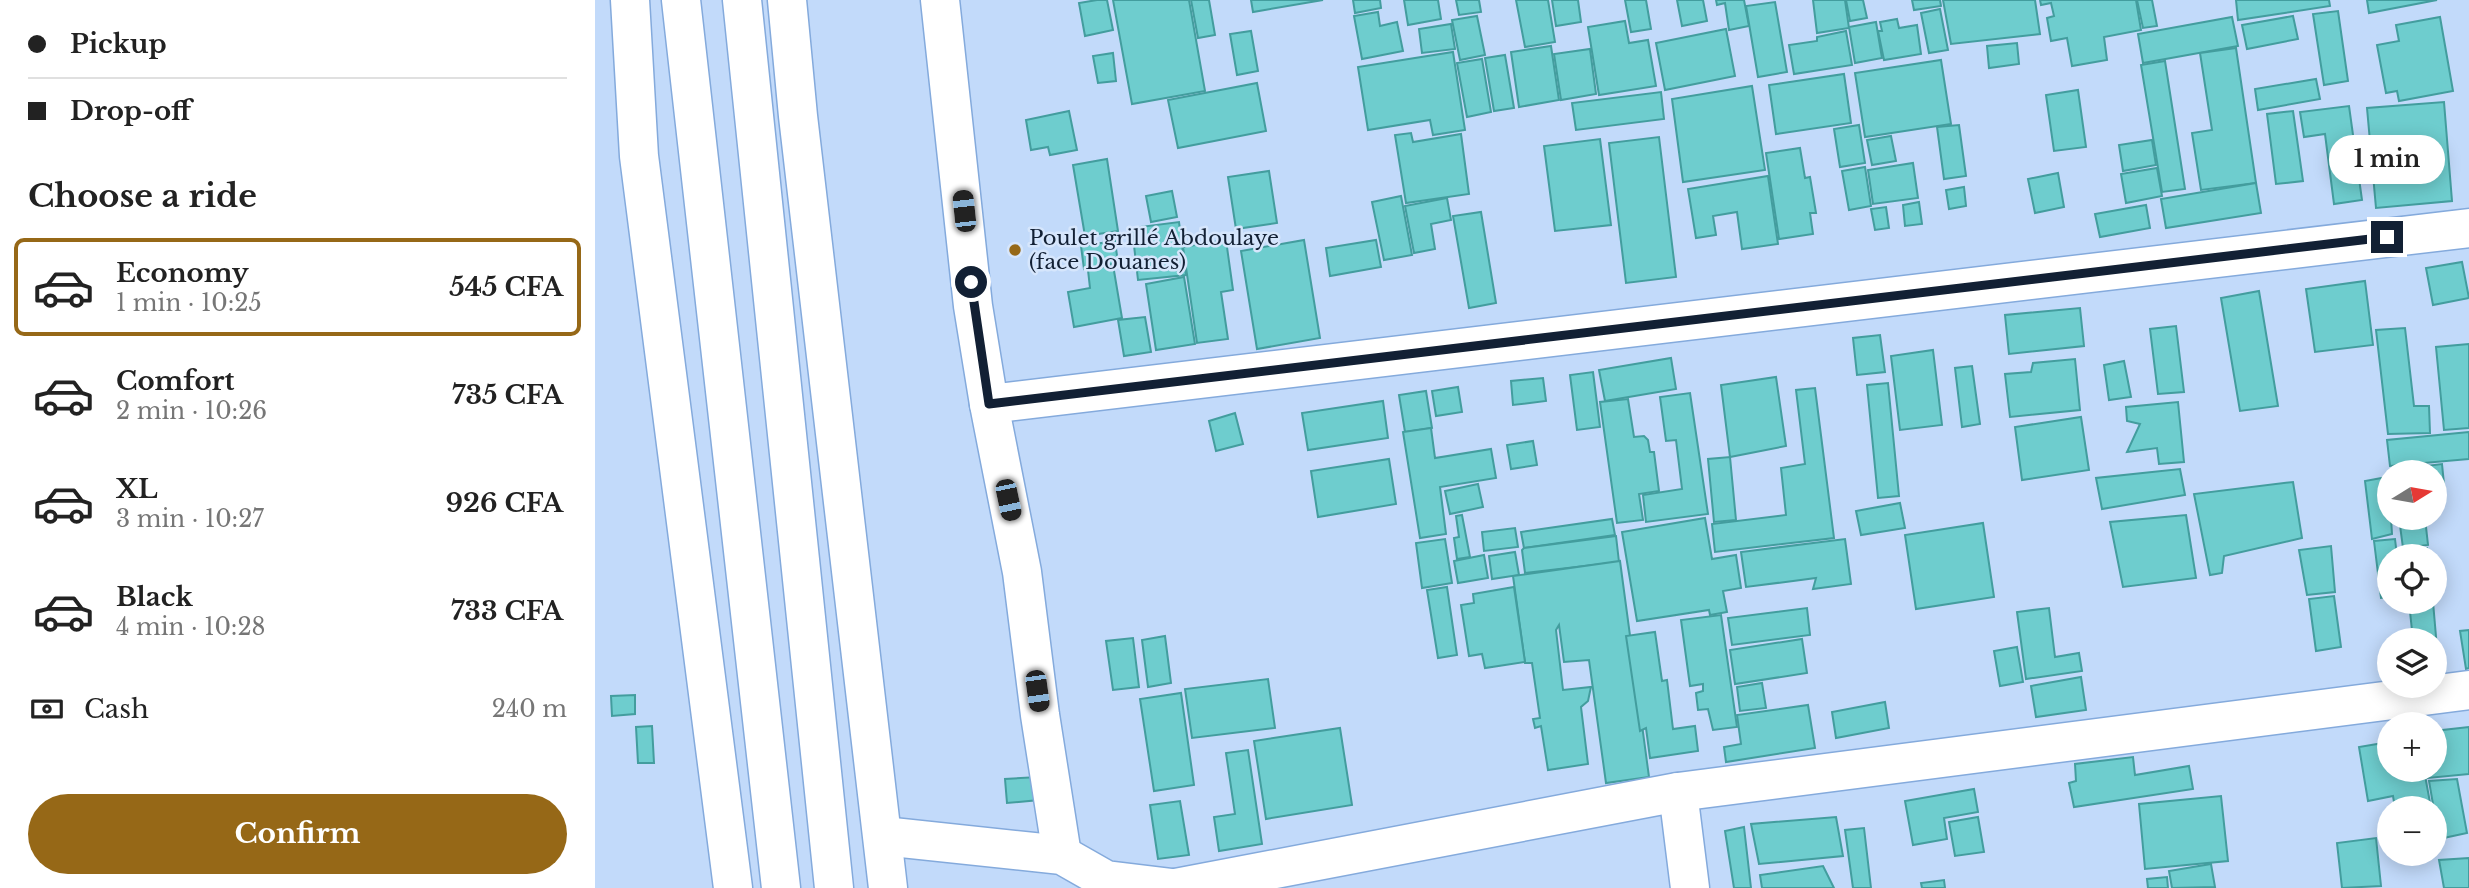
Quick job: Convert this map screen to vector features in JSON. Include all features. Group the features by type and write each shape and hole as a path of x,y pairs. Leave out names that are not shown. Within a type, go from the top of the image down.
{"street":[{"path":"629,0 639,156 733,888"},
{"path":"681,0 781,888"},
{"path":"742,0 834,888"},
{"path":"787,0 888,888"},
{"path":"940,0 973,306 1022,572 1040,715 1062,855"},
{"path":"989,404 2469,228"},
{"path":"883,836 1062,855 1106,880 1174,888 1678,792 2469,690"},
{"path":"1678,792 1690,888"}],"building":[{"path":"1107,0 1113,30 1085,36 1079,3"},
{"path":"1113,0 1189,0 1205,91 1132,104"},
{"path":"1191,0 1209,0 1215,35 1198,38"},
{"path":"1251,0 1323,0 1253,12"},
{"path":"1353,0 1380,0 1381,8 1355,13"},
{"path":"1404,0 1438,0 1441,19 1408,25"},
{"path":"1456,0 1479,0 1481,12 1459,15"},
{"path":"1516,0 1548,0 1555,42 1525,47"},
{"path":"1552,0 1578,0 1581,22 1556,26"},
{"path":"1625,0 1646,0 1651,29 1631,32"},
{"path":"1677,0 1703,0 1707,21 1682,26"},
{"path":"1716,0 1744,0 1749,26 1729,30 1725,3 1717,5"},
{"path":"1813,0 1845,0 1849,28 1817,33"},
{"path":"1846,0 1863,0 1867,18 1850,21"},
{"path":"1912,0 1940,0 1941,6 1914,10"},
{"path":"1943,0 2035,0 2040,34 1951,44"},
{"path":"2040,0 2136,0 2141,30 2104,37 2107,60 2072,66 2067,38 2051,41 2047,18 2054,16 2051,3 2041,5"},
{"path":"2137,0 2152,0 2157,26 2143,28"},
{"path":"2236,0 2329,0 2330,6 2238,20"},
{"path":"2367,0 2437,0 2369,13"},
{"path":"1775,2 1787,72 1758,77 1746,6"},
{"path":"1940,9 1948,50 1929,53 1921,13"},
{"path":"2338,11 2348,81 2324,85 2313,14"},
{"path":"1378,12 1380,26 1397,22 1403,51 1362,59 1354,16"},
{"path":"1477,16 1485,55 1460,60 1452,20"},
{"path":"2293,16 2298,39 2247,49 2242,25"},
{"path":"2232,17 2238,46 2143,63 2138,34"},
{"path":"2440,17 2453,91 2399,101 2397,91 2386,93 2377,45 2399,41 2396,25"},
{"path":"1897,19 1899,28 1917,25 1921,54 1884,60 1878,31 1882,31 1880,22"},
{"path":"1625,21 1629,43 1648,40 1656,86 1599,95 1588,27"},
{"path":"1876,22 1882,58 1855,63 1849,27"},
{"path":"1451,24 1455,49 1422,53 1419,29"},
{"path":"1726,29 1735,76 1665,90 1656,43"},
{"path":"1251,31 1258,71 1237,75 1230,34"},
{"path":"1846,31 1852,65 1794,74 1789,45 1817,41 1817,37"},
{"path":"2017,43 2019,64 1989,68 1987,46"},
{"path":"1551,46 1559,100 1519,107 1511,52"},
{"path":"2236,48 2256,183 2201,190 2192,133 2212,130 2200,53"},
{"path":"1590,49 1596,94 1561,100 1554,54"},
{"path":"1453,52 1465,130 1433,135 1430,120 1368,130 1358,67"},
{"path":"1113,53 1116,81 1098,83 1093,56"},
{"path":"1505,55 1514,108 1494,111 1485,58"},
{"path":"1482,59 1491,112 1467,117 1457,63"},
{"path":"1941,60 1951,124 1865,137 1855,73"},
{"path":"2165,61 2185,189 2162,192 2141,65"},
{"path":"1844,74 1851,123 1776,134 1769,85"},
{"path":"2316,79 2320,99 2258,110 2255,89"},
{"path":"1257,83 1266,131 1178,148 1168,100"},
{"path":"1752,86 1765,170 1683,182 1672,99"},
{"path":"2078,90 2086,147 2054,151 2046,95"},
{"path":"1661,92 1664,119 1576,130 1572,103"},
{"path":"2444,102 2452,201 2376,208 2367,108"},
{"path":"2349,106 2362,200 2334,204 2325,134 2304,137 2300,112"},
{"path":"1069,111 1077,150 1050,155 1048,147 1031,150 1026,120"},
{"path":"2293,111 2303,181 2276,184 2267,114"},
{"path":"1859,125 1865,163 1840,167 1834,129"},
{"path":"1959,125 1966,176 1944,179 1937,127"},
{"path":"1411,133 1413,142 1461,134 1469,194 1406,203 1395,135"},
{"path":"1891,136 1896,161 1872,165 1867,140"},
{"path":"1659,137 1676,277 1626,283 1609,143"},
{"path":"1600,139 1611,225 1555,231 1544,146"},
{"path":"2152,140 2156,165 2123,171 2119,145"},
{"path":"1800,148 1805,178 1810,177 1816,213 1810,213 1813,234 1779,239 1766,153"},
{"path":"1107,159 1118,231 1085,236 1073,165"},
{"path":"1913,163 1918,198 1873,204 1868,170"},
{"path":"1865,167 1871,206 1849,210 1842,171"},
{"path":"2157,168 2162,196 2126,203 2121,174"},
{"path":"1269,171 1277,223 1236,229 1228,177"},
{"path":"2058,173 2064,207 2035,213 2028,179"},
{"path":"1768,176 1778,244 1742,249 1737,212 1713,216 1716,235 1696,238 1688,189"},
{"path":"2256,183 2261,213 2166,228 2161,199"},
{"path":"1964,187 1966,206 1949,209 1946,190"},
{"path":"1172,191 1177,217 1151,222 1146,196"},
{"path":"1401,196 1412,255 1384,260 1372,202"},
{"path":"1447,198 1451,220 1431,224 1435,249 1414,253 1405,206"},
{"path":"1919,202 1922,224 1905,226 1903,205"},
{"path":"2146,205 2150,228 2100,237 2095,214"},
{"path":"1886,207 1889,228 1875,230 1871,209"},
{"path":"1481,212 1496,303 1469,308 1453,216"},
{"path":"1179,222 1186,275 1138,280 1132,228"},
{"path":"1226,240 1233,290 1221,292 1228,339 1197,343 1183,247"},
{"path":"1304,240 1320,338 1257,349 1241,251"},
{"path":"1376,240 1381,267 1330,276 1326,248"},
{"path":"1115,241 1118,263 1084,269 1081,246"},
{"path":"2462,262 2469,298 2433,305 2426,268"},
{"path":"1113,265 1122,318 1074,327 1068,292 1090,288 1088,270"},
{"path":"1184,277 1195,344 1156,350 1146,284"},
{"path":"2365,281 2373,345 2315,352 2306,289"},
{"path":"2259,291 2278,406 2240,411 2221,298"},
{"path":"2080,308 2084,346 2009,354 2005,315"},
{"path":"1145,317 1151,352 1124,356 1118,320"},
{"path":"2176,326 2184,392 2158,394 2150,329"},
{"path":"2405,328 2414,406 2429,406 2430,433 2388,434 2376,330"},
{"path":"1880,335 1885,372 1857,375 1853,338"},
{"path":"2469,344 2469,428 2444,430 2436,347"},
{"path":"1933,350 1942,425 1900,430 1891,356"},
{"path":"1671,358 1676,389 1605,401 1599,370"},
{"path":"2075,359 2080,410 2010,417 2005,374 2031,372 2033,363"},
{"path":"2124,361 2131,397 2109,400 2104,365"},
{"path":"1972,366 1980,424 1962,427 1955,368"},
{"path":"1593,372 1600,427 1577,430 1570,375"},
{"path":"1776,377 1786,446 1730,457 1721,385"},
{"path":"1543,378 1546,401 1513,405 1511,381"},
{"path":"1888,383 1899,496 1878,498 1867,385"},
{"path":"1458,387 1462,412 1436,416 1432,391"},
{"path":"1815,388 1834,538 1715,552 1712,524 1786,515 1781,468 1805,464 1796,390"},
{"path":"1426,391 1432,428 1405,432 1399,395"},
{"path":"1690,393 1708,514 1646,522 1643,495 1682,489 1676,440 1666,441 1660,397"},
{"path":"1628,399 1634,437 1644,436 1648,440 1650,452 1654,452 1659,491 1639,494 1643,520 1617,523 1600,402"},
{"path":"1383,401 1388,438 1308,450 1302,413"},
{"path":"2178,402 2184,462 2159,464 2157,448 2127,452 2140,424 2127,421 2126,407"},
{"path":"1235,413 1243,444 1216,451 1209,421"},
{"path":"2081,417 2089,470 2022,480 2015,427"},
{"path":"1431,428 1435,458 1491,449 1496,478 1440,487 1446,534 1420,538 1403,432"},
{"path":"2469,432 2469,459 2389,460 2387,440"},
{"path":"1533,441 1537,465 1511,469 1507,445"},
{"path":"1730,457 1736,520 1714,522 1708,459"},
{"path":"1389,459 1396,504 1318,517 1311,471"},
{"path":"2180,469 2185,495 2102,509 2096,478"},
{"path":"2377,479 2377,530 2392,530 2392,534 2372,539 2365,481"},
{"path":"2293,482 2302,538 2224,556 2222,573 2210,575 2194,494"},
{"path":"1478,484 1483,507 1450,514 1445,491"},
{"path":"1900,503 1905,528 1861,535 1856,511"},
{"path":"1462,515 1470,557 1457,559 1454,538 1459,537 1456,516"},
{"path":"2186,515 2196,578 2123,587 2110,522"},
{"path":"1705,518 1712,559 1736,555 1741,588 1723,591 1727,612 1710,615 1709,610 1637,621 1622,532"},
{"path":"1612,519 1615,535 1524,548 1521,532"},
{"path":"1983,523 1994,597 1916,609 1905,535"},
{"path":"1515,528 1518,547 1484,551 1482,532"},
{"path":"2401,530 2426,530 2428,544 2402,544"},
{"path":"1616,536 1619,562 1525,573 1524,548"},
{"path":"1445,539 1452,583 1422,588 1416,543"},
{"path":"1845,539 1851,584 1813,589 1816,578 1746,587 1741,552"},
{"path":"2395,539 2396,544 2377,544 2377,565 2374,541"},
{"path":"2331,546 2335,592 2307,595 2299,550"},
{"path":"1515,552 1519,575 1492,579 1489,556"},
{"path":"1484,555 1488,578 1458,583 1454,561"},
{"path":"1620,561 1649,777 1606,783 1589,660 1564,662 1559,625 1556,630 1563,690 1591,687 1588,701 1581,707 1588,764 1548,770 1541,726 1535,728 1533,719 1540,718 1532,663 1525,663 1513,576"},
{"path":"1447,587 1457,655 1438,658 1427,590"},
{"path":"1514,587 1525,662 1485,668 1482,654 1469,656 1461,605 1474,603 1473,594"},
{"path":"2334,596 2341,647 2316,651 2309,599"},
{"path":"1807,608 1810,635 1732,645 1728,618"},
{"path":"2049,608 2055,657 2079,653 2082,671 2026,679 2017,612"},
{"path":"2410,614 2434,614 2435,628 2412,628"},
{"path":"1721,615 1737,727 1713,730 1708,709 1698,710 1696,693 1703,691 1703,684 1690,686 1681,620"},
{"path":"2469,630 2469,668 2466,669 2460,631"},
{"path":"1655,632 1662,681 1667,680 1673,729 1695,726 1698,751 1650,758 1646,728 1640,731 1626,636"},
{"path":"1165,636 1171,683 1148,687 1142,640"},
{"path":"1133,638 1139,687 1113,690 1106,641"},
{"path":"1802,639 1807,673 1735,684 1730,650"},
{"path":"2017,647 2023,682 2000,686 1994,651"},
{"path":"2081,677 2086,710 2036,717 2031,686"},
{"path":"1268,679 1275,728 1192,738 1185,689"},
{"path":"1762,683 1766,708 1740,711 1737,687"},
{"path":"1181,693 1194,785 1154,791 1140,699"},
{"path":"635,695 635,714 612,716 611,696"},
{"path":"1885,702 1889,728 1836,738 1832,712"},
{"path":"1808,705 1815,748 1726,762 1724,747 1741,744 1737,715"},
{"path":"652,726 654,763 638,763 636,727"},
{"path":"2469,727 2469,774 2447,776 2447,730"},
{"path":"1340,728 1352,805 1266,819 1254,741"},
{"path":"2377,744 2377,782 2426,782 2429,796 2377,796 2377,799 2368,801 2359,747"},
{"path":"1248,750 1262,844 1219,851 1214,817 1235,814 1226,753"},
{"path":"2133,757 2135,775 2189,766 2193,789 2074,807 2069,783 2076,781 2075,764"},
{"path":"1038,777 1039,800 1007,803 1005,779"},
{"path":"2457,779 2467,833 2447,837 2447,796 2432,796 2429,782 2447,782 2447,780"},
{"path":"1974,789 1978,812 1944,818 1947,839 1913,845 1905,801"},
{"path":"2221,796 2228,861 2145,869 2139,804"},
{"path":"1180,801 1189,855 1158,859 1150,805"},
{"path":"1836,817 1843,856 1759,864 1751,824"},
{"path":"1978,817 1984,852 1955,856 1949,822"},
{"path":"1744,827 1751,888 1734,888 1725,831"},
{"path":"1864,828 1871,888 1853,888 1845,830"},
{"path":"2376,838 2381,886 2342,888 2337,843"},
{"path":"2469,858 2469,888 2444,888 2440,866 2447,866 2447,859"},
{"path":"2211,864 2215,887 2172,888 2169,871"},
{"path":"1823,866 1834,888 1762,888 1760,875"},
{"path":"2167,877 2168,888 2148,888 2147,879"},
{"path":"1944,880 1945,888 1922,888 1921,883"}],"place":[{"name":"Poulet grillé Abdoulaye (face Douanes)","path":"1015,250"}],"route":[{"path":"971,282 989,404 2387,237"}]}
